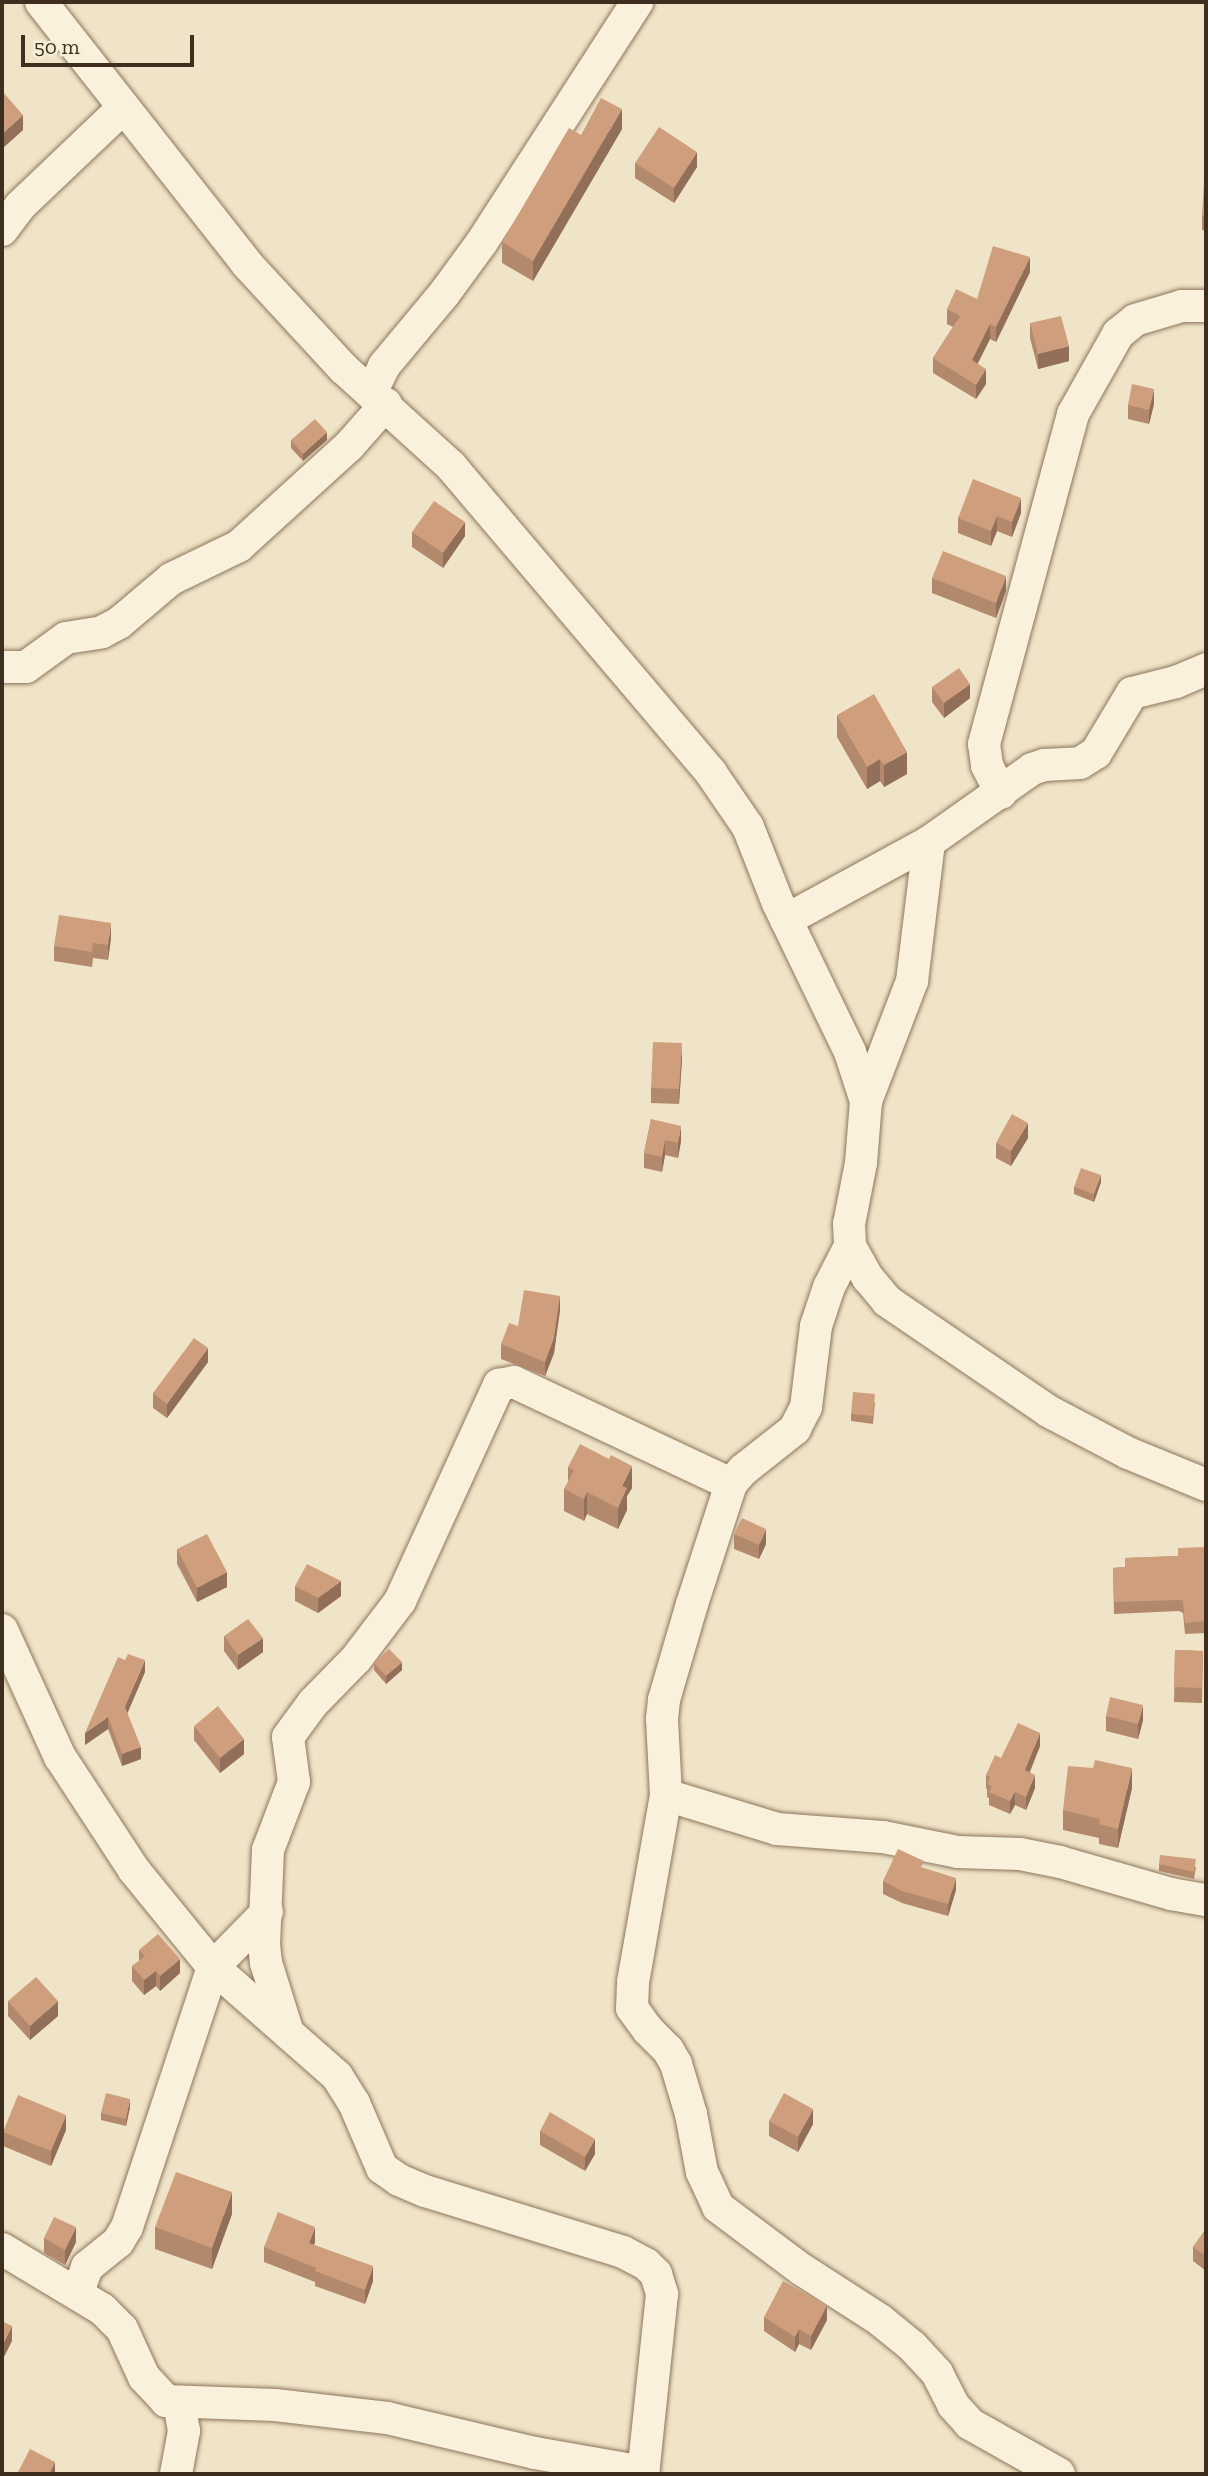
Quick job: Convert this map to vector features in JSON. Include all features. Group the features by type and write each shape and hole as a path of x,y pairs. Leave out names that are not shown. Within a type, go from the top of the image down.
{"street":[{"path":"41,2 247,264 343,368 451,466 711,772 748,827 786,920 850,1052 866,1101"},
{"path":"4,674 26,667 66,638 102,632 119,623 171,579 239,546 349,446 378,399 384,366 482,242 638,2"},
{"path":"2,230 20,206 123,108"},
{"path":"1001,793 987,765 984,744 1073,414 1118,334 1135,320 1182,306 1206,306"},
{"path":"786,920 929,842 1032,769 1044,765 1080,763 1096,753 1132,693 1176,682 1206,669"},
{"path":"929,842 912,981 866,1101 861,1163 849,1224 850,1245 868,1278 887,1301 1007,1385 1128,1453 1206,1485"},
{"path":"850,1245 829,1287 816,1326 806,1407 795,1429 743,1470 731,1484 664,1700 662,1718 666,1795 634,1982 632,2008 635,2016 668,2050 676,2064 709,2193 730,2218 835,2292 880,2320 912,2346 937,2373 953,2405 970,2424 1059,2474"},
{"path":"289,2036 266,1963 268,1850 293,1782 293,1765 288,1747 291,1730 356,1659 400,1601 499,1385 514,1382 731,1484"},
{"path":"2,1630 61,1757 134,1870 212,1967 346,2087 377,2160 399,2180 529,2225 623,2252 646,2264 656,2274 662,2294 643,2473 535,2453 387,2418 275,2405 179,2404 166,2401 155,2393 144,2377 122,2329 102,2309 78,2292 2,2249"},
{"path":"666,1795 777,1829 873,1836 958,1853 1020,1853 1060,1861 1171,1894 1206,1900"},
{"path":"78,2292 87,2267 118,2242 127,2227 212,1967 267,1912"},
{"path":"176,2474 184,2431 179,2404"}],"building":[{"path":"2,91 23,115 2,134"},
{"path":"601,98 622,109 533,261 502,242 569,128 581,135"},
{"path":"659,127 697,152 674,188 635,163"},
{"path":"1204,180 1206,216 1202,216"},
{"path":"993,246 1030,257 996,327 990,324 972,360 986,369 976,385 933,358 960,316 947,309 956,289 977,299"},
{"path":"1061,316 1069,346 1038,354 1030,323"},
{"path":"1132,384 1154,389 1149,410 1128,405"},
{"path":"315,419 327,432 303,454 291,440"},
{"path":"973,479 1021,498 1012,522 997,516 991,531 958,518"},
{"path":"434,501 465,522 443,553 412,532"},
{"path":"943,551 1006,576 996,603 932,578"},
{"path":"959,668 970,684 944,703 932,687"},
{"path":"874,694 907,752 884,765 880,759 867,767 837,715"},
{"path":"59,915 111,923 108,945 93,943 92,952 54,946"},
{"path":"653,1042 682,1043 679,1089 651,1088"},
{"path":"1012,1114 1028,1123 1011,1151 996,1143"},
{"path":"651,1119 681,1126 678,1143 665,1140 662,1157 644,1153"},
{"path":"1081,1168 1101,1175 1094,1194 1074,1187"},
{"path":"524,1290 560,1296 554,1338 545,1362 501,1344 509,1323 518,1326"},
{"path":"194,1338 208,1348 167,1404 153,1393"},
{"path":"853,1392 875,1394 873,1416 851,1414"},
{"path":"580,1444 609,1459 611,1455 632,1466 622,1486 627,1488 618,1508 587,1492 584,1499 564,1489 574,1470 568,1467"},
{"path":"742,1518 766,1529 759,1545 734,1534"},
{"path":"207,1534 227,1572 197,1588 177,1549"},
{"path":"1206,1547 1206,1621 1185,1623 1183,1601 1179,1600 1114,1602 1113,1568 1125,1567 1125,1558 1178,1556 1178,1548"},
{"path":"307,1564 341,1581 318,1598 295,1586"},
{"path":"248,1619 263,1638 238,1655 224,1636"},
{"path":"389,1649 402,1662 386,1676 374,1663"},
{"path":"1175,1650 1203,1651 1202,1688 1174,1687"},
{"path":"128,1654 145,1660 125,1707 141,1747 122,1754 108,1717 85,1733 118,1657 125,1660"},
{"path":"1110,1697 1143,1705 1138,1724 1106,1716"},
{"path":"218,1706 244,1739 220,1758 194,1726"},
{"path":"1018,1723 1040,1733 1025,1770 1035,1775 1026,1797 1015,1792 1010,1801 989,1792 992,1786 987,1784 990,1777 986,1775 995,1755 1001,1758"},
{"path":"1095,1760 1132,1768 1118,1829 1099,1824 1100,1819 1063,1810 1068,1766 1093,1768"},
{"path":"898,1849 924,1861 921,1867 956,1878 948,1904 902,1891 883,1881"},
{"path":"1160,1855 1196,1859 1194,1872 1159,1864"},
{"path":"158,1934 180,1959 160,1976 156,1971 144,1980 132,1966 145,1956 139,1950"},
{"path":"36,1977 58,2001 30,2026 8,2001"},
{"path":"106,2093 130,2099 126,2119 101,2113"},
{"path":"784,2093 813,2109 798,2137 769,2121"},
{"path":"18,2095 66,2115 51,2151 3,2132"},
{"path":"550,2112 595,2139 585,2157 540,2131"},
{"path":"176,2172 232,2192 212,2248 155,2227"},
{"path":"278,2212 315,2227 309,2243 373,2266 365,2290 315,2271 316,2268 264,2247"},
{"path":"54,2217 76,2227 65,2250 44,2238"},
{"path":"1206,2229 1206,2256 1193,2247"},
{"path":"783,2281 827,2305 811,2336 799,2329 795,2337 764,2317"},
{"path":"2,2321 12,2326 2,2346"},
{"path":"30,2449 55,2462 49,2474 17,2474"}]}
